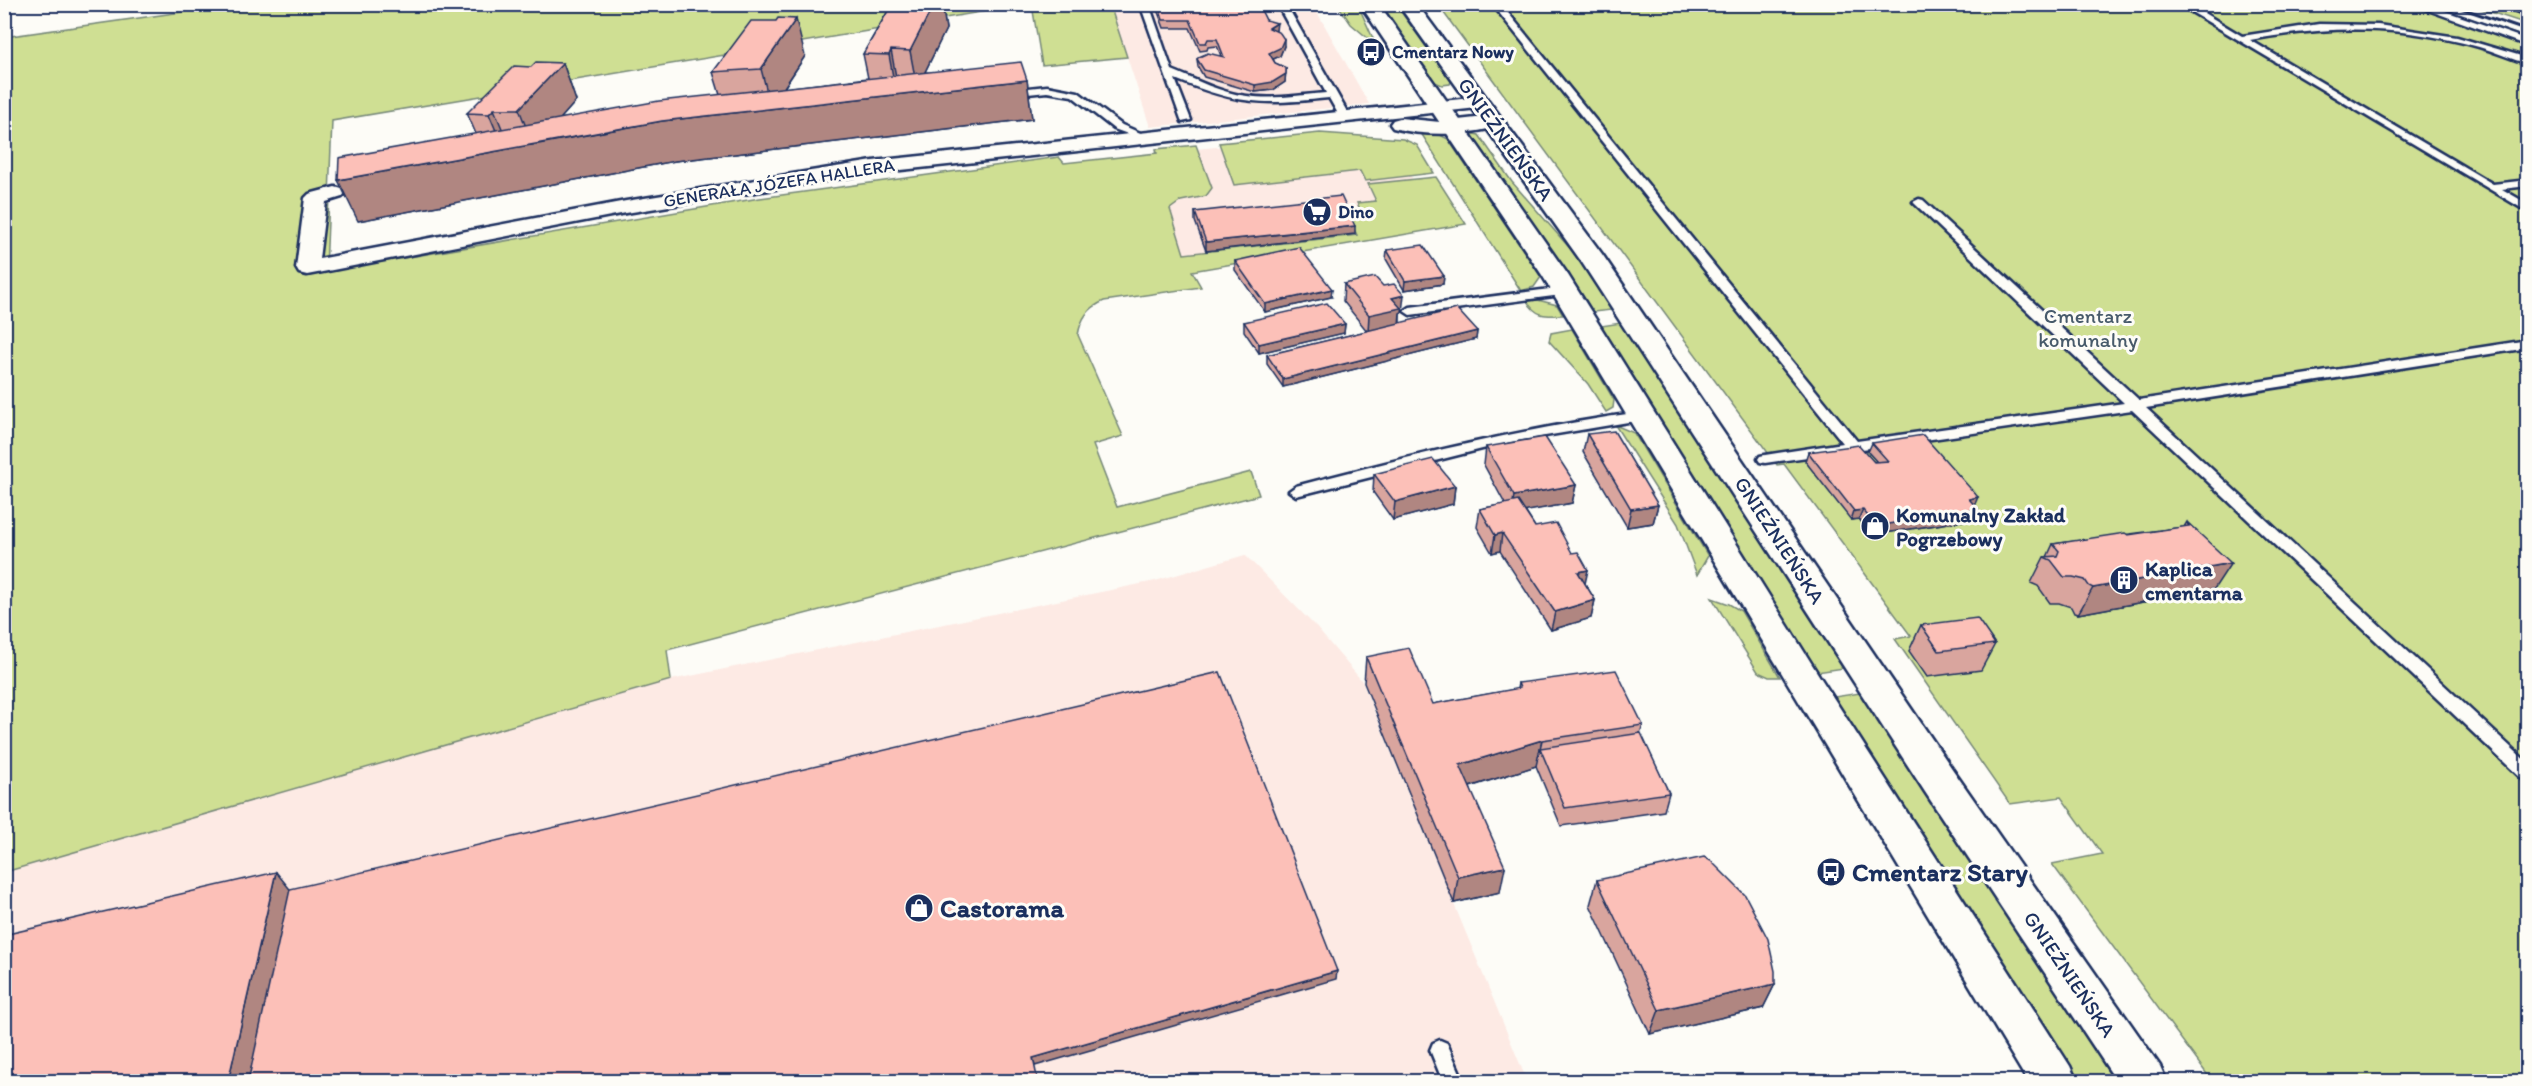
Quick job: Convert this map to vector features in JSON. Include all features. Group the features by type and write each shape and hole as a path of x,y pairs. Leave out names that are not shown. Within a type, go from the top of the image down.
{"main road":[{"name":"GNIEŹNIEŃSKA","path":"1369,4 1565,291 1910,854 2054,1082"},
{"name":"GNIEŹNIEŃSKA","path":"1407,4 1610,284 1945,790 2144,1082"}],"street":[{"name":"GENERAŁA JÓZEFA HALLERA","path":"339,192 316,198 307,268 626,207 873,167 1345,117 1429,128 1447,117 1487,113"}],"lane":[{"path":"1144,4 1186,120"},
{"path":"1281,4 1345,117"},
{"path":"1496,4 1852,446"},
{"path":"2182,4 2528,209"},
{"path":"2415,4 2528,43"},
{"path":"2502,4 2528,13"},
{"path":"2240,39 2331,26 2379,28 2430,34 2528,61"},
{"path":"1168,72 1225,94 1249,100 1270,101 1332,95"},
{"path":"999,94 1047,89 1075,94 1118,127 1147,138"},
{"path":"2491,187 2528,183"},
{"path":"1919,202 2528,774"},
{"path":"1410,310 1565,291"},
{"path":"1765,459 2136,405 2528,344"},
{"path":"1296,491 1438,452 1555,429 1641,416"},
{"path":"1440,1050 1454,1082"}],"shaded area":[{"path":"1110,5 1313,5 1369,104 1150,127"},
{"path":"1333,135 1398,154 1441,228 1176,274 1157,153"},
{"path":"1245,555 1315,626 1362,681 1527,1081 5,1082 5,872 671,680 1155,581"}],"green space":[{"path":"239,4 1022,5 332,121 326,271 760,198 1059,157 1064,163 1157,153 1156,149 1196,145 1212,188 1206,196 1181,201 1170,209 1184,254 1357,235 1346,213 1361,211 1357,203 1376,201 1368,184 1436,177 1466,224 1192,271 1201,287 1104,301 1086,314 1078,335 1123,436 1093,445 1117,507 1251,472 1259,495 667,650 671,680 5,872 4,37"},
{"name":"Cmentarz komunalny","path":"2428,4 2527,38 2527,1081 2212,1081 2052,864 2102,854 2061,797 2010,804 1895,639 1911,636 1784,464 1777,465 1438,5"},
{"path":"1032,5 1110,5 1127,57 1042,65"},
{"path":"1338,5 1358,5 1376,45 1351,24"},
{"path":"1381,5 1396,5 1451,81 1450,84 1442,85 1435,82"},
{"path":"2469,5 2527,5 2527,24"},
{"path":"1419,130 1434,132 1448,139 1541,277 1534,287 1521,291"},
{"path":"1320,133 1403,139 1417,145 1434,173 1365,181 1360,171 1234,185 1219,143"},
{"path":"1479,135 1512,182 1574,253 1612,310 1593,312 1472,136"},
{"path":"1538,300 1557,305 1563,315 1538,313 1527,301"},
{"path":"1621,323 1844,668 1817,672 1601,326"},
{"path":"1572,329 1614,400 1613,408 1606,412 1588,384 1549,341 1551,333"},
{"path":"1615,425 1634,433 1708,556 1697,575 1678,524"},
{"path":"1712,598 1741,611 1780,677 1769,677 1758,672"},
{"path":"1860,693 2117,1081 2080,1081 1903,809 1834,697"}],"building":[{"path":"892,4 934,4 910,51 891,50 889,55 863,54"},
{"path":"1158,4 1258,4 1266,20 1277,23 1269,28 1280,33 1284,39 1280,48 1269,53 1275,63 1286,68 1286,74 1273,82 1255,85 1204,70 1197,59 1199,57 1208,53 1224,57 1217,39 1208,39 1206,43 1200,43 1190,20 1163,20"},
{"path":"778,18 796,19 761,69 713,72 751,21 776,21"},
{"path":"536,62 563,63 519,109 494,109 489,114 467,113 514,66 531,67"},
{"path":"1021,62 1027,80 662,121 338,180 339,158 659,101"},
{"path":"1341,196 1355,226 1206,242 1195,212"},
{"path":"1423,245 1444,276 1405,281 1387,250"},
{"path":"1299,247 1332,289 1265,304 1235,261"},
{"path":"1375,277 1383,286 1394,284 1404,295 1392,298 1401,308 1369,315 1344,284"},
{"path":"1327,303 1345,324 1259,344 1244,322"},
{"path":"1457,309 1477,331 1283,379 1267,355"},
{"path":"1614,431 1658,505 1631,509 1587,434"},
{"path":"1923,435 1978,497 1969,499 1978,509 1876,526 1863,510 1854,511 1808,452 1859,445 1874,462 1888,461 1872,443"},
{"path":"1545,437 1576,485 1514,496 1486,447"},
{"path":"1433,459 1455,486 1395,502 1374,474"},
{"path":"1518,501 1535,527 1556,523 1572,553 1578,552 1588,570 1578,572 1595,600 1555,612 1502,533 1495,535 1480,509"},
{"path":"2187,522 2231,563 2093,588 2085,580 2064,577 2051,560 2044,557 2057,556 2059,551 2053,544 2189,526"},
{"path":"1977,618 1995,644 1939,651 1921,625"},
{"path":"1409,648 1433,704 1520,688 1518,683 1616,670 1643,725 1542,740 1460,765 1505,867 1458,877 1366,657"},
{"path":"1220,672 1337,971 1033,1058 1038,1082 248,1082 290,889"},
{"path":"1641,733 1669,793 1565,808 1540,748"},
{"path":"1704,857 1711,861 1745,895 1768,939 1775,971 1775,984 1659,1010 1597,880"},
{"path":"276,872 228,1082 4,1082 4,942 8,934"}],"railway":[{"path":"2449,4 2528,31"}],"place":[{"name":"Cmentarz Nowy","path":"1371,52"},
{"name":"Dino","path":"1317,212"},
{"name":"Komunalny Zakład Pogrzebowy","path":"1875,526"},
{"name":"Kaplica cmentarna","path":"2124,580"},
{"name":"Cmentarz Stary","path":"1831,872"},
{"name":"Castorama","path":"919,908"}]}
